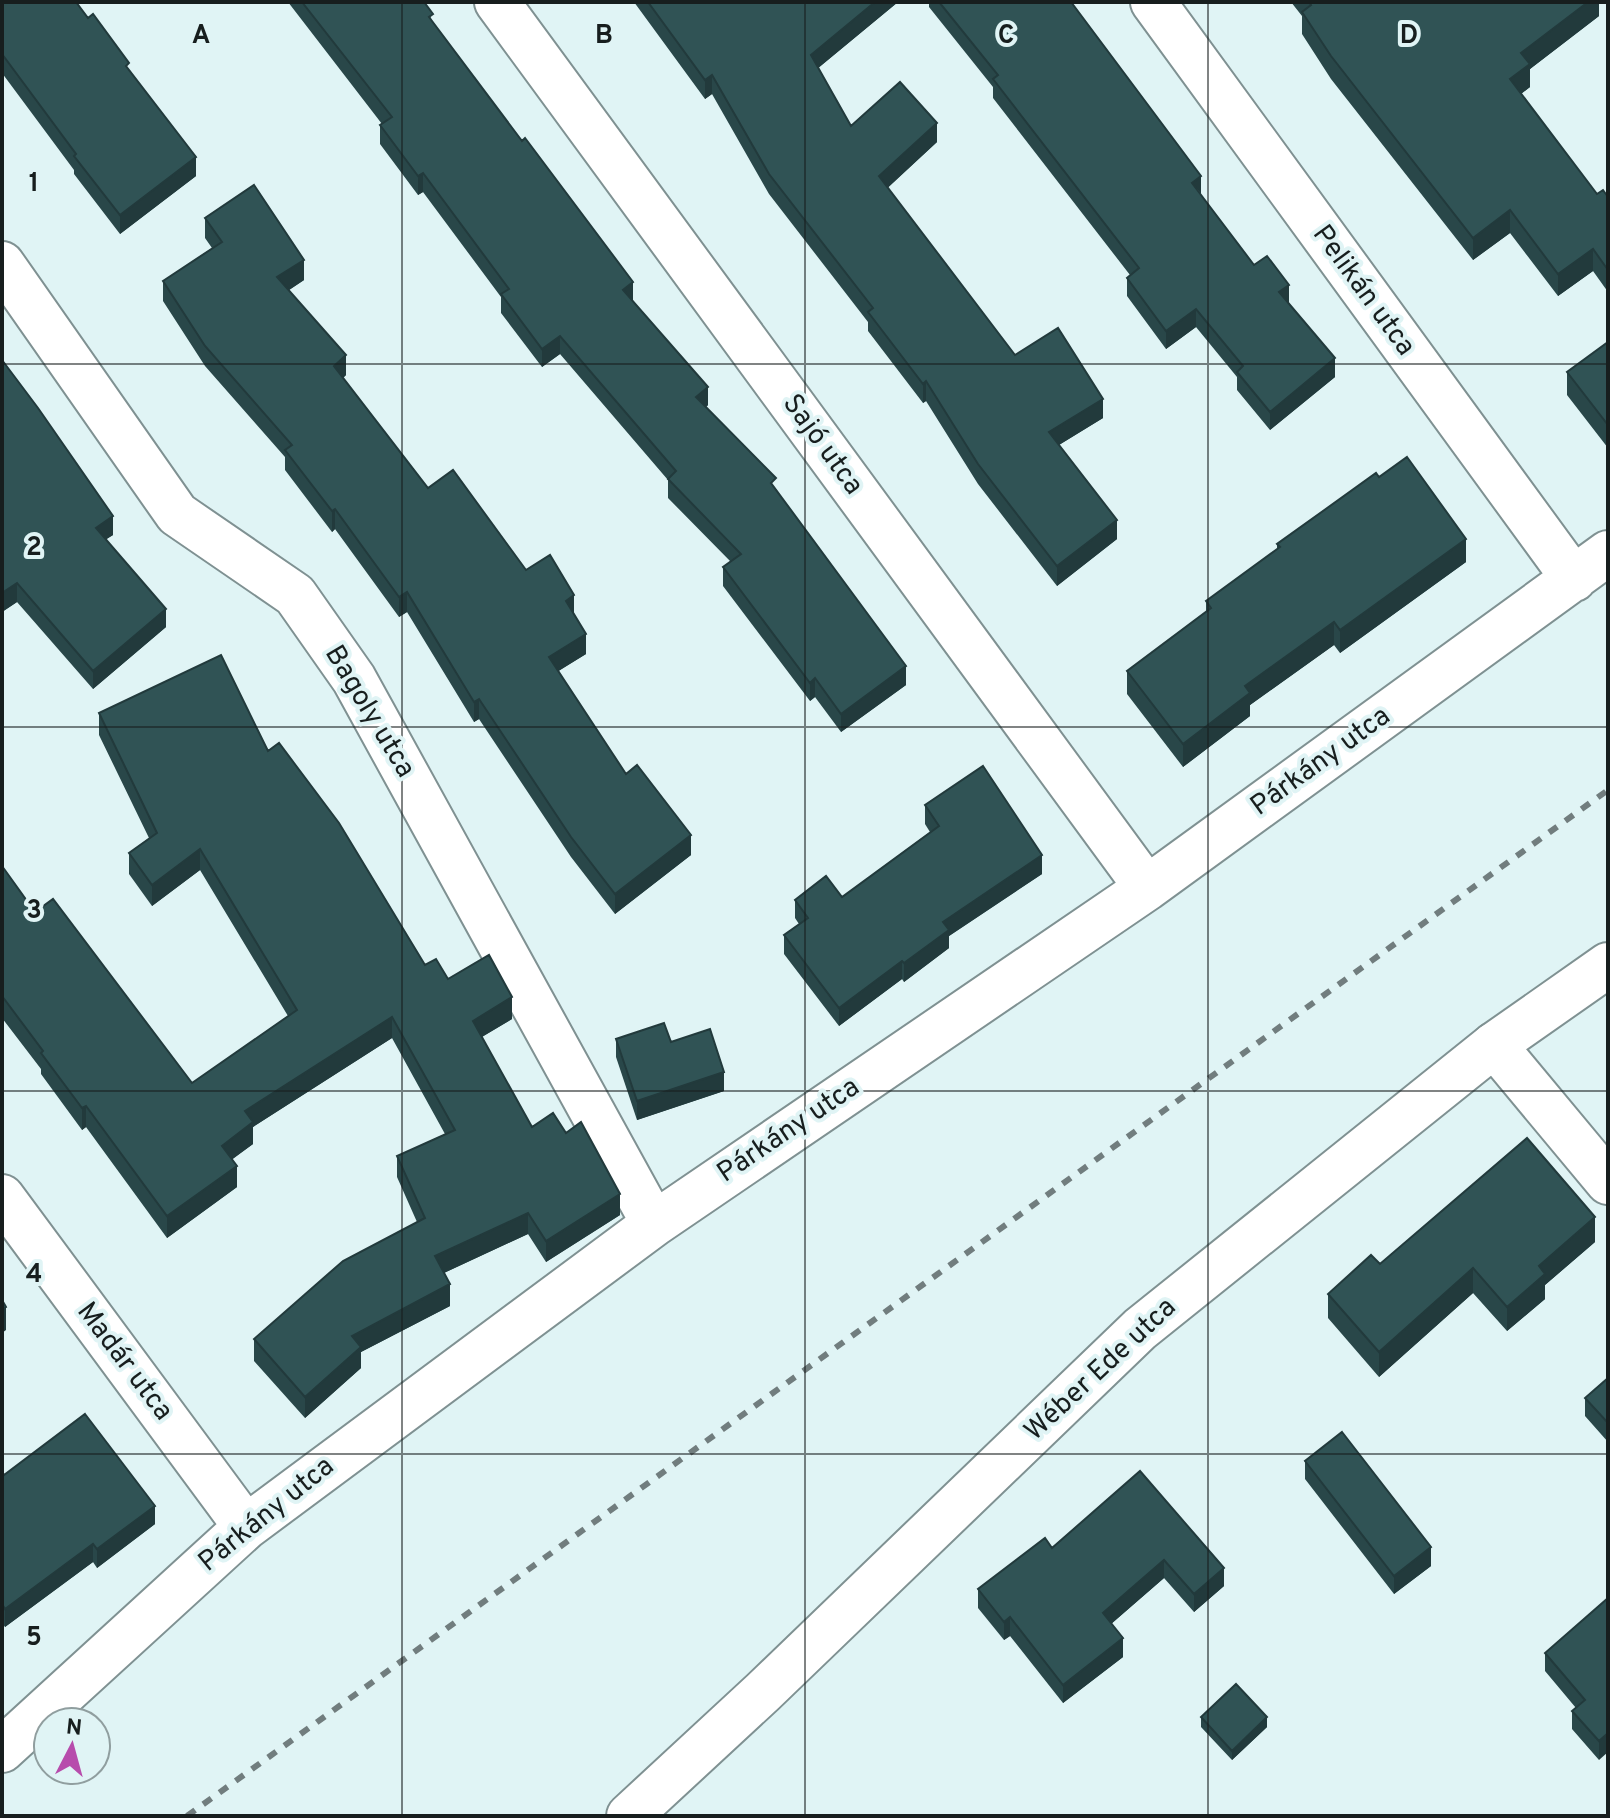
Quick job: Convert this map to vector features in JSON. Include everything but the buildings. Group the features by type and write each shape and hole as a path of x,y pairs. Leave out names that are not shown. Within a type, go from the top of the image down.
{"street":[{"name":"Sajó utca","path":"497,2 1147,888"},
{"name":"Pelikán utca","path":"1153,2 1574,579"},
{"name":"Bagoly utca","path":"2,264 177,514 295,595 354,679 654,1224"},
{"name":"Párkány utca","path":"2,1750 246,1527 654,1224 1147,888 1608,553"},
{"name":"Wéber Ede utca","path":"629,1816 763,1692 1140,1329 1494,1045 1608,965"},
{"path":"1494,1045 1608,1182"},
{"name":"Madár utca","path":"2,1197 246,1527"}],"railway":[{"path":"187,1816 1608,790"}]}
